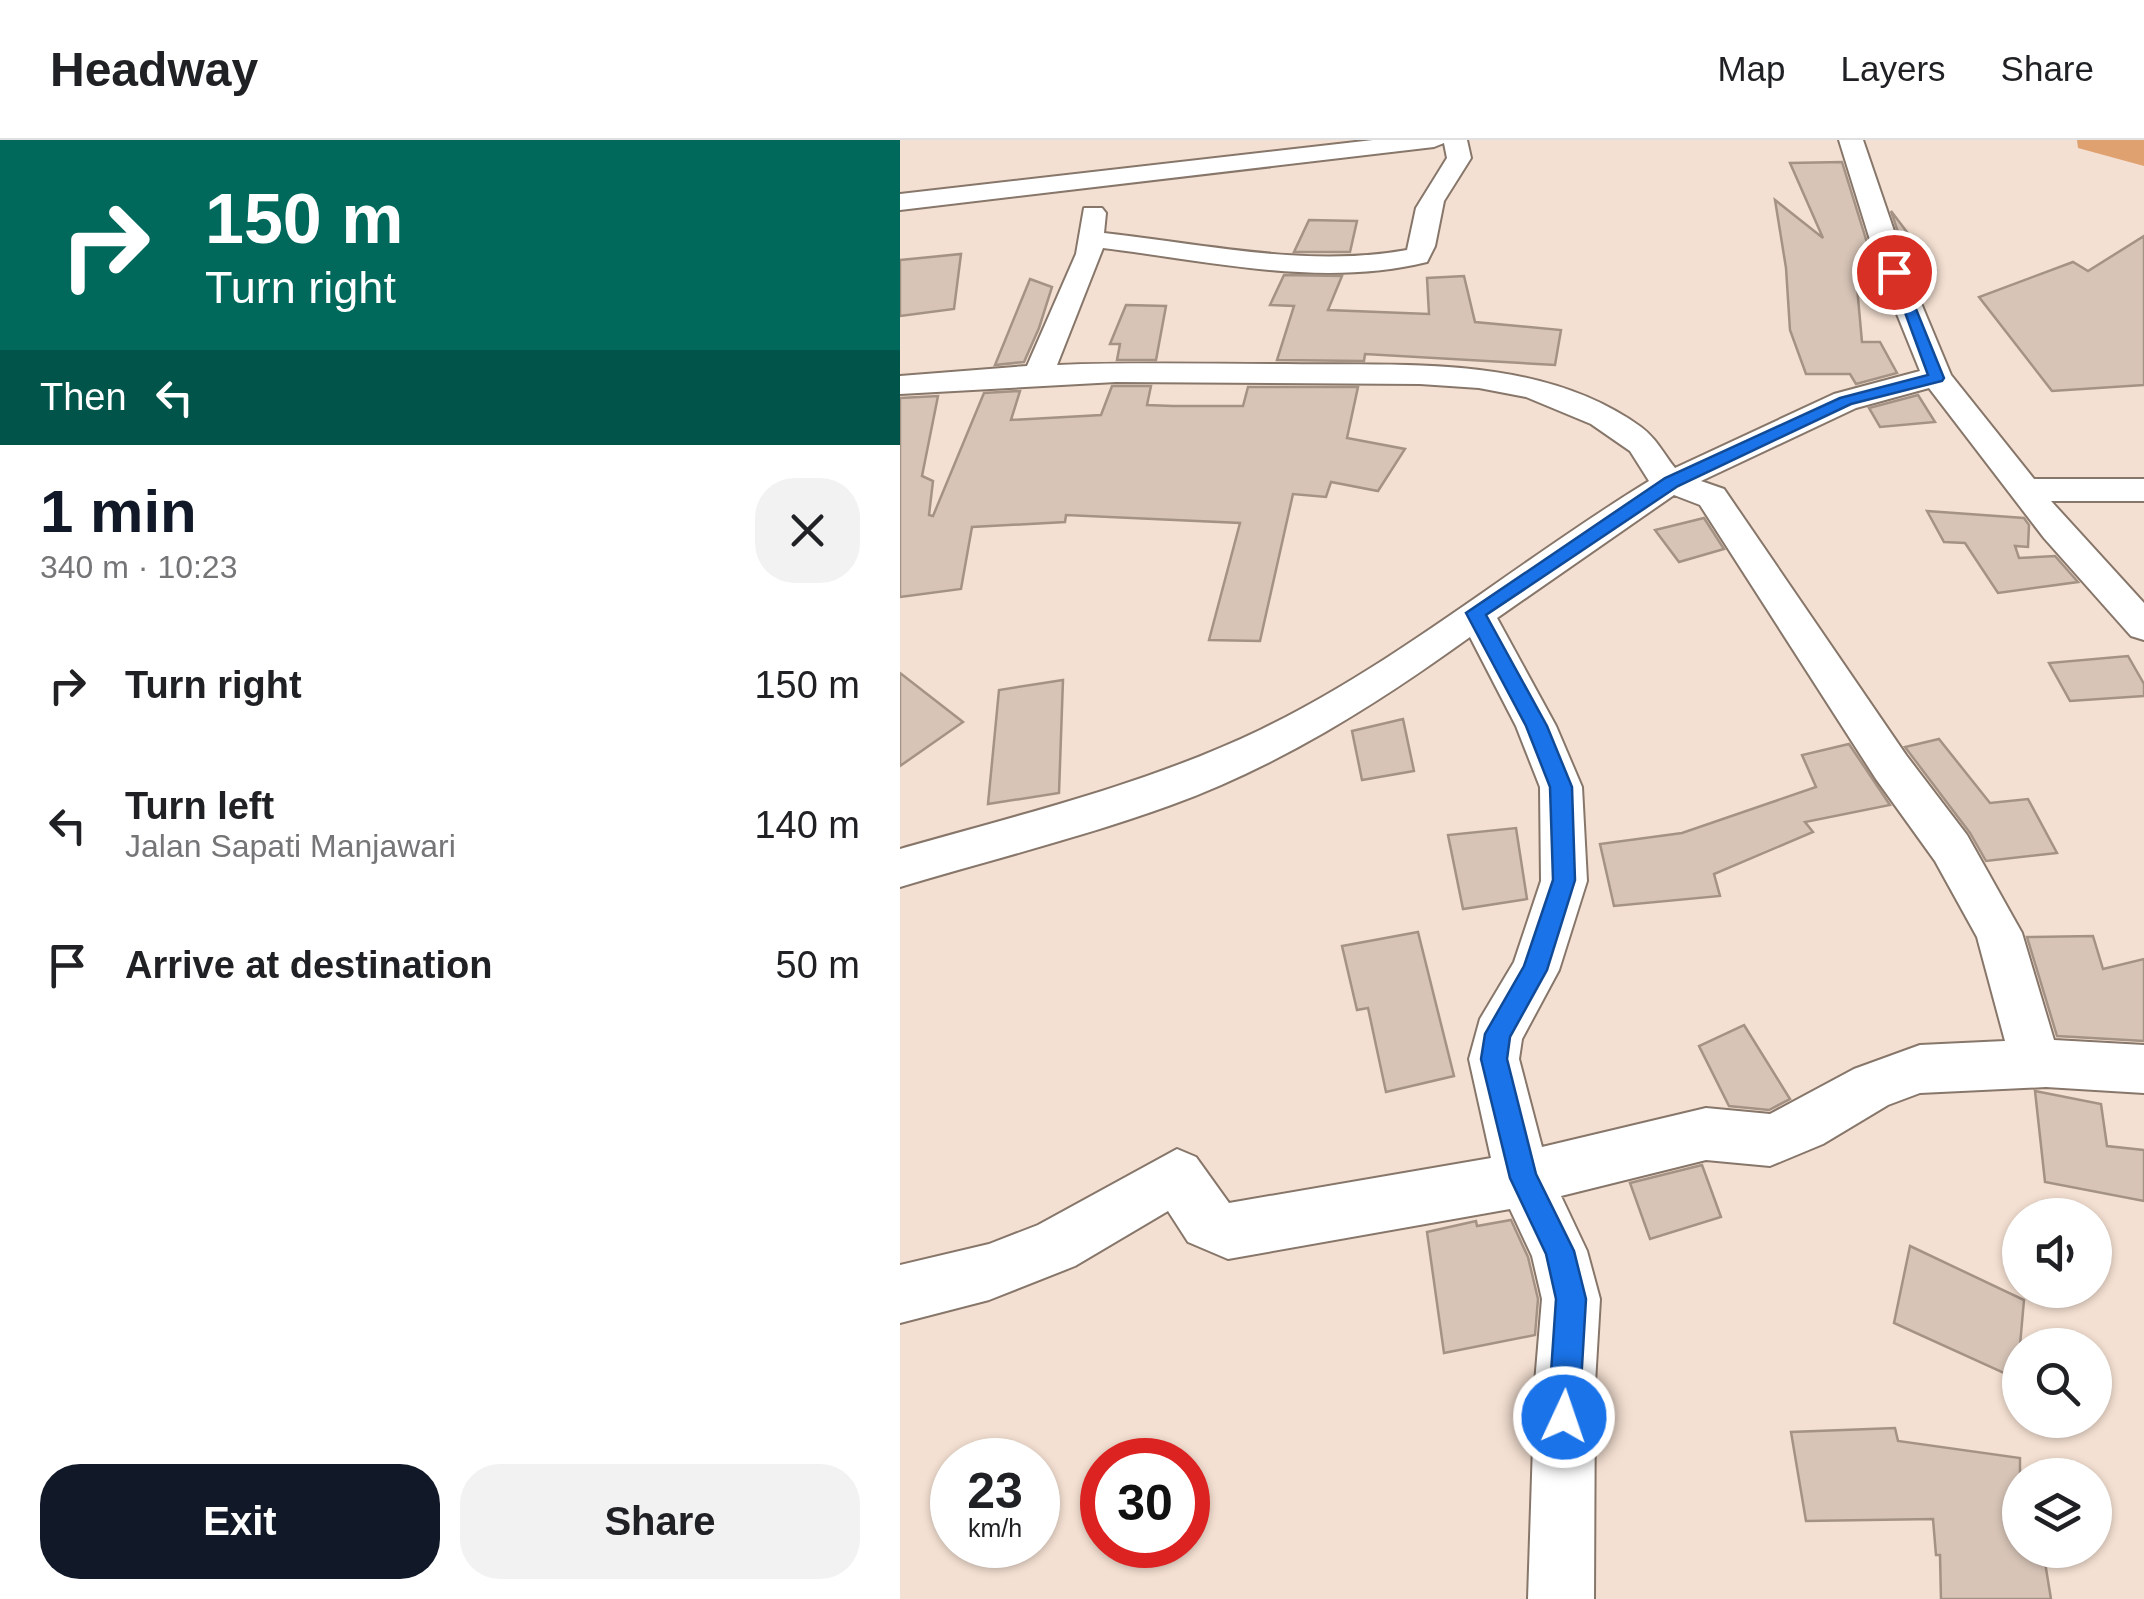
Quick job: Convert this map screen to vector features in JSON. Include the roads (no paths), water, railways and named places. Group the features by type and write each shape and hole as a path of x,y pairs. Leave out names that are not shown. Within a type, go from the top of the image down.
{"street":[{"path":"900,202 1434,140"},
{"path":"1091,239 1297,261 1366,264 1404,260 1418,256 1424,246 1425,218 1459,158 1455,140"},
{"path":"1851,140 1888,254 1936,378 2024,490 2144,627"},
{"path":"1038,375 1090,254 1095,180"},
{"path":"900,385 1186,370 1404,374 1518,385 1564,400 1617,427 1640,442 1659,471 1672,482 1694,487 1712,497 1836,679 1891,768 1951,848 1999,933 2036,1063"},
{"path":"900,868 1158,792 1275,741 1368,690 1672,482 1845,401 1884,388 1936,378"},
{"path":"2024,490 2144,490"},
{"path":"1476,613 1536,726 1561,787 1564,880 1535,970 1498,1034 1494,1059 1524,1178 1560,1251 1571,1299 1560,1517 1561,1599"},
{"path":"900,1294 990,1272 1055,1246 1178,1176 1208,1222 1228,1231 1250,1230 1304,1215 1524,1178 1706,1134 1770,1140 1804,1126 1872,1086 1920,1069 2036,1063 2144,1070"}]}
